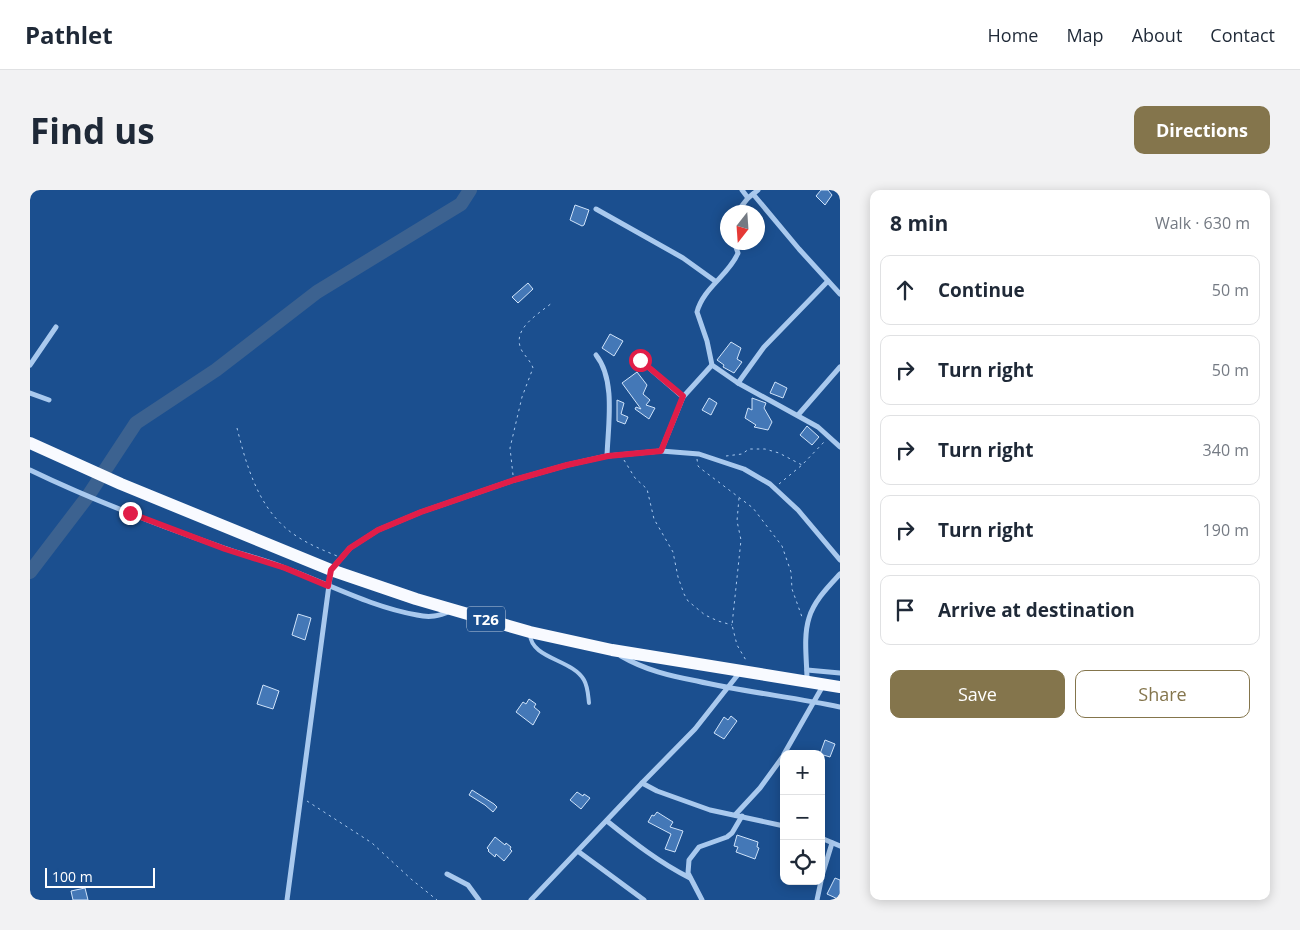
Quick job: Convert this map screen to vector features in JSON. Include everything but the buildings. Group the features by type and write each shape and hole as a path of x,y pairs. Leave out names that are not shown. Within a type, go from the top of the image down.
{"highway":[{"name":"T26","path":"30,443 148,495 331,570 416,599 530,632 612,650 740,672 807,675 825,684 840,687"}],"street":[{"path":"742,190 748,198"},
{"path":"742,205 758,190"},
{"path":"753,194 840,294"},
{"path":"596,209 683,258 716,281"},
{"path":"737,250 736,259 716,281 696,312 707,341 712,365 738,383 818,427 840,447"},
{"path":"738,383 764,347 828,281"},
{"path":"30,365 56,327"},
{"path":"596,355 602,362 609,396 608,456"},
{"path":"640,360 683,396"},
{"path":"661,451 683,396 712,365"},
{"path":"798,415 840,367"},
{"path":"30,393 49,400"},
{"path":"286,900 331,570 350,548 378,530 421,512 514,480 567,465 608,456 661,451 699,454 744,468 775,488 798,510 840,560"},
{"path":"30,470 130,513 225,549 285,568 388,608 419,616 433,617 453,610"},
{"path":"840,574 818,600 809,617 806,630 807,675 840,673"},
{"path":"612,650 637,665 664,674 728,688 840,707"},
{"path":"531,900 695,730 740,672"},
{"path":"786,750 825,684"},
{"path":"734,815 760,788 780,760"},
{"path":"642,783 657,791 710,810 780,825"},
{"path":"702,900 690,878 688,867 694,851 699,847 727,837 736,828 742,816"},
{"path":"607,821 662,863 690,878"},
{"path":"825,840 840,846"},
{"path":"825,867 832,843"},
{"path":"578,852 644,900"},
{"path":"447,874 468,885 479,900"},
{"path":"817,900 820,885"}],"lane":[{"path":"530,632 530,640 534,647 564,662 580,675 588,690 589,703"}],"path":[{"path":"514,480 510,448 522,397 532,372 532,364 522,351 519,341 520,334 530,320 553,302"},
{"path":"237,428 251,477 265,503 282,524 297,537 342,558"},
{"path":"775,488 802,465 829,437"},
{"path":"718,460 727,455 742,454 749,449 765,449 779,453 802,465"},
{"path":"699,454 698,466 739,497 759,515 784,551 791,572 792,589 806,630"},
{"path":"621,455 628,468 647,490 654,519 673,552 678,577 688,601 705,615 732,625"},
{"path":"739,497 738,521 741,540 732,625 737,645 754,673"},
{"path":"300,797 372,843 437,900"}],"waterway":[{"path":"30,572 88,496 136,423 216,370 317,292 461,204 470,190"}],"route":[{"path":"130,513 225,549 285,568 328,586 331,570 350,548 378,530 421,512 514,480 567,465 608,456 661,451 683,396 640,360"}]}
